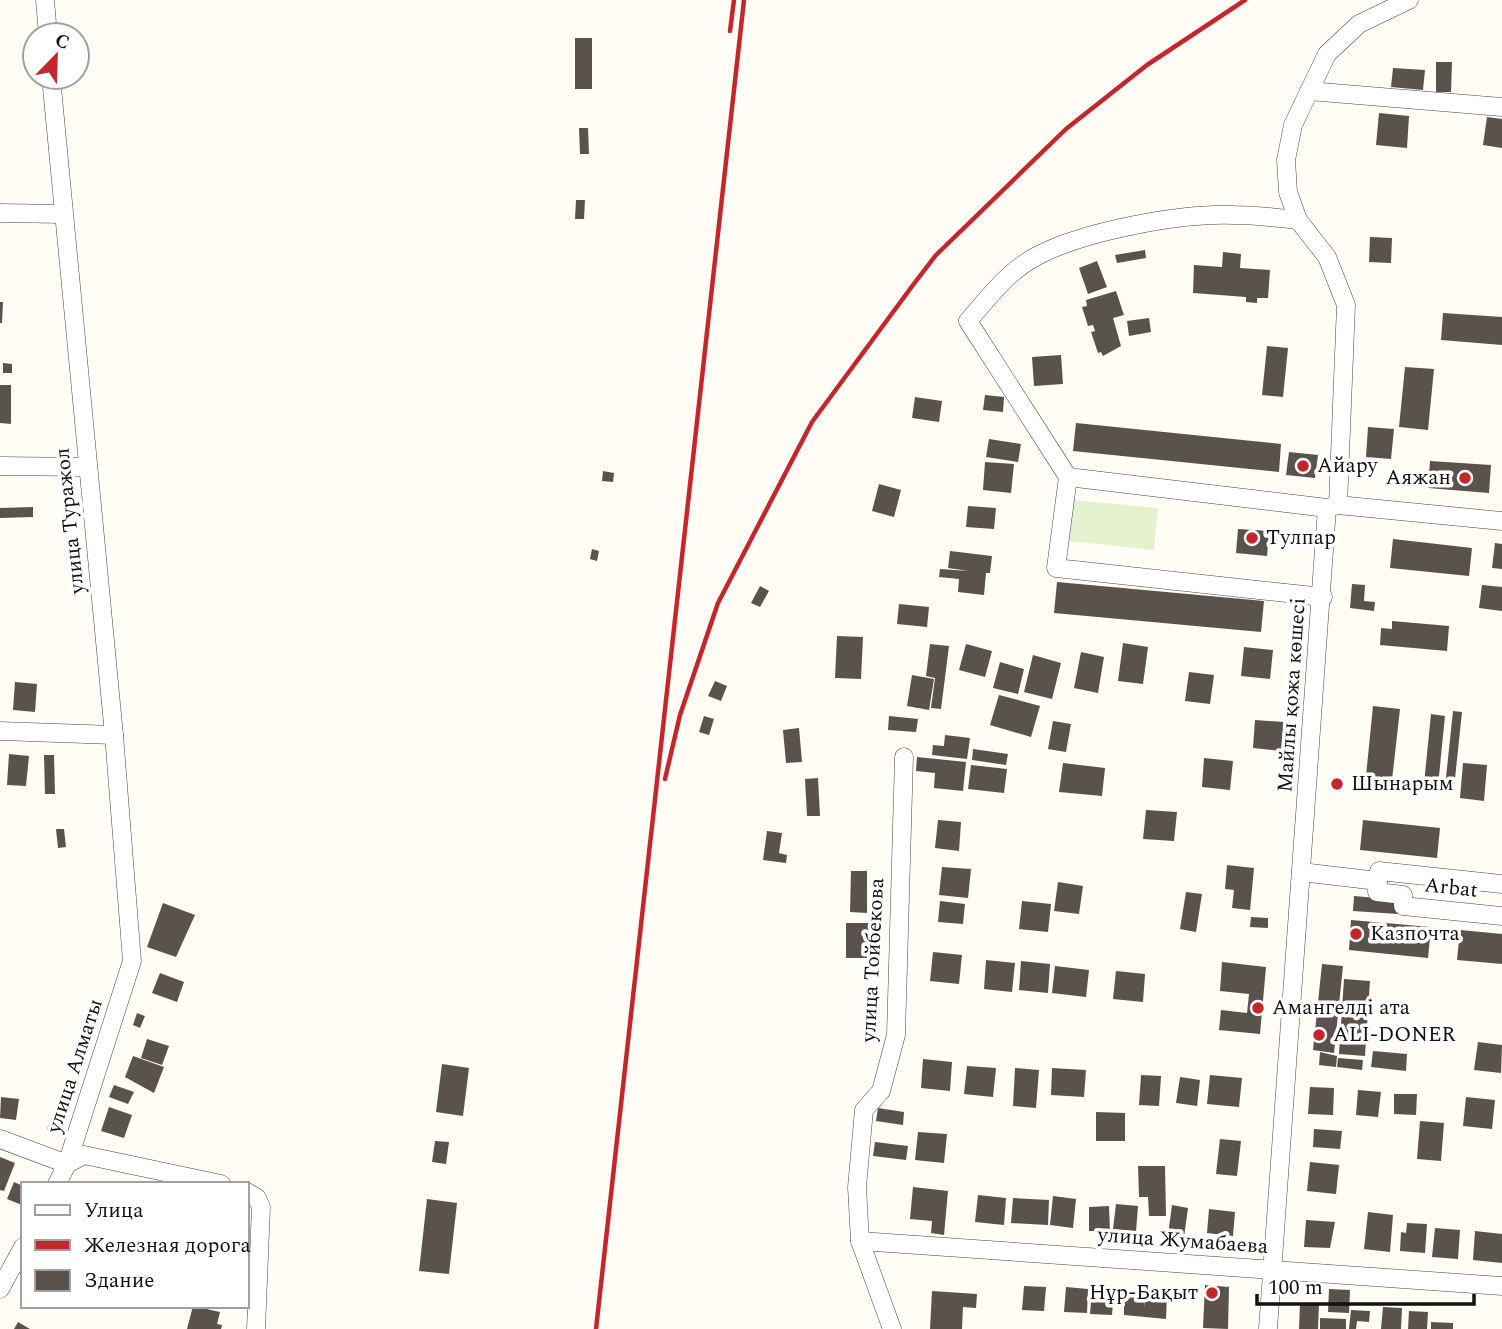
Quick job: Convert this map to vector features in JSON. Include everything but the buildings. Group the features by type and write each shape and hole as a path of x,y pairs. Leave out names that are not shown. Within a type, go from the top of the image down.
{"street":[{"path":"45,0 47,21"},
{"name":"Майлы қожа көшесі","path":"1268,1329 1346,306 1327,257 1298,220 1288,192 1286,160 1293,125 1327,54 1359,24 1409,0"},
{"name":"улица Туражол","path":"52,91 114,735 132,961"},
{"path":"1309,91 1502,107"},
{"path":"0,213 63,214"},
{"path":"1298,220 1232,214 1158,222 1067,244 1036,256 1007,276 968,321 1068,477 1056,568 1323,597"},
{"path":"0,466 87,467"},
{"path":"1068,477 1332,506 1502,521"},
{"path":"0,731 114,735"},
{"name":"улица Тойбекова","path":"892,1329 860,1241 857,1188 864,1110 881,1091 896,1035 904,757"},
{"name":"Arbat","path":"1502,884 1379,871 1377,892 1403,895 1403,906 1502,916"},
{"name":"Arbat","path":"1301,872 1378,881"},
{"name":"улица Алматы","path":"58,1182 67,1164 132,961"},
{"path":"0,1139 67,1164 84,1155 212,1182"},
{"path":"252,1195 261,1207 256,1329"},
{"name":"улица Жумабаева","path":"860,1241 1502,1286"},
{"path":"0,1289 21,1251"}],"green space":[{"path":"1073,500 1158,508 1154,550 1069,541"}],"railway":[{"path":"730,31 734,0"},
{"path":"596,1329 744,0"},
{"path":"665,779 680,715 718,603 812,422 913,285 936,255 1066,129 1147,65 1245,0"}],"place":[{"name":"Айару","path":"1303,466"},
{"name":"Аяжан","path":"1465,478"},
{"name":"Тулпар","path":"1252,538"},
{"name":"Шынарым","path":"1337,784"},
{"name":"Казпочта","path":"1356,934"},
{"name":"Амангелді ата","path":"1258,1008"},
{"name":"ALI-DONER","path":"1319,1035"},
{"name":"Нұр-Бақыт","path":"1212,1293"}]}
